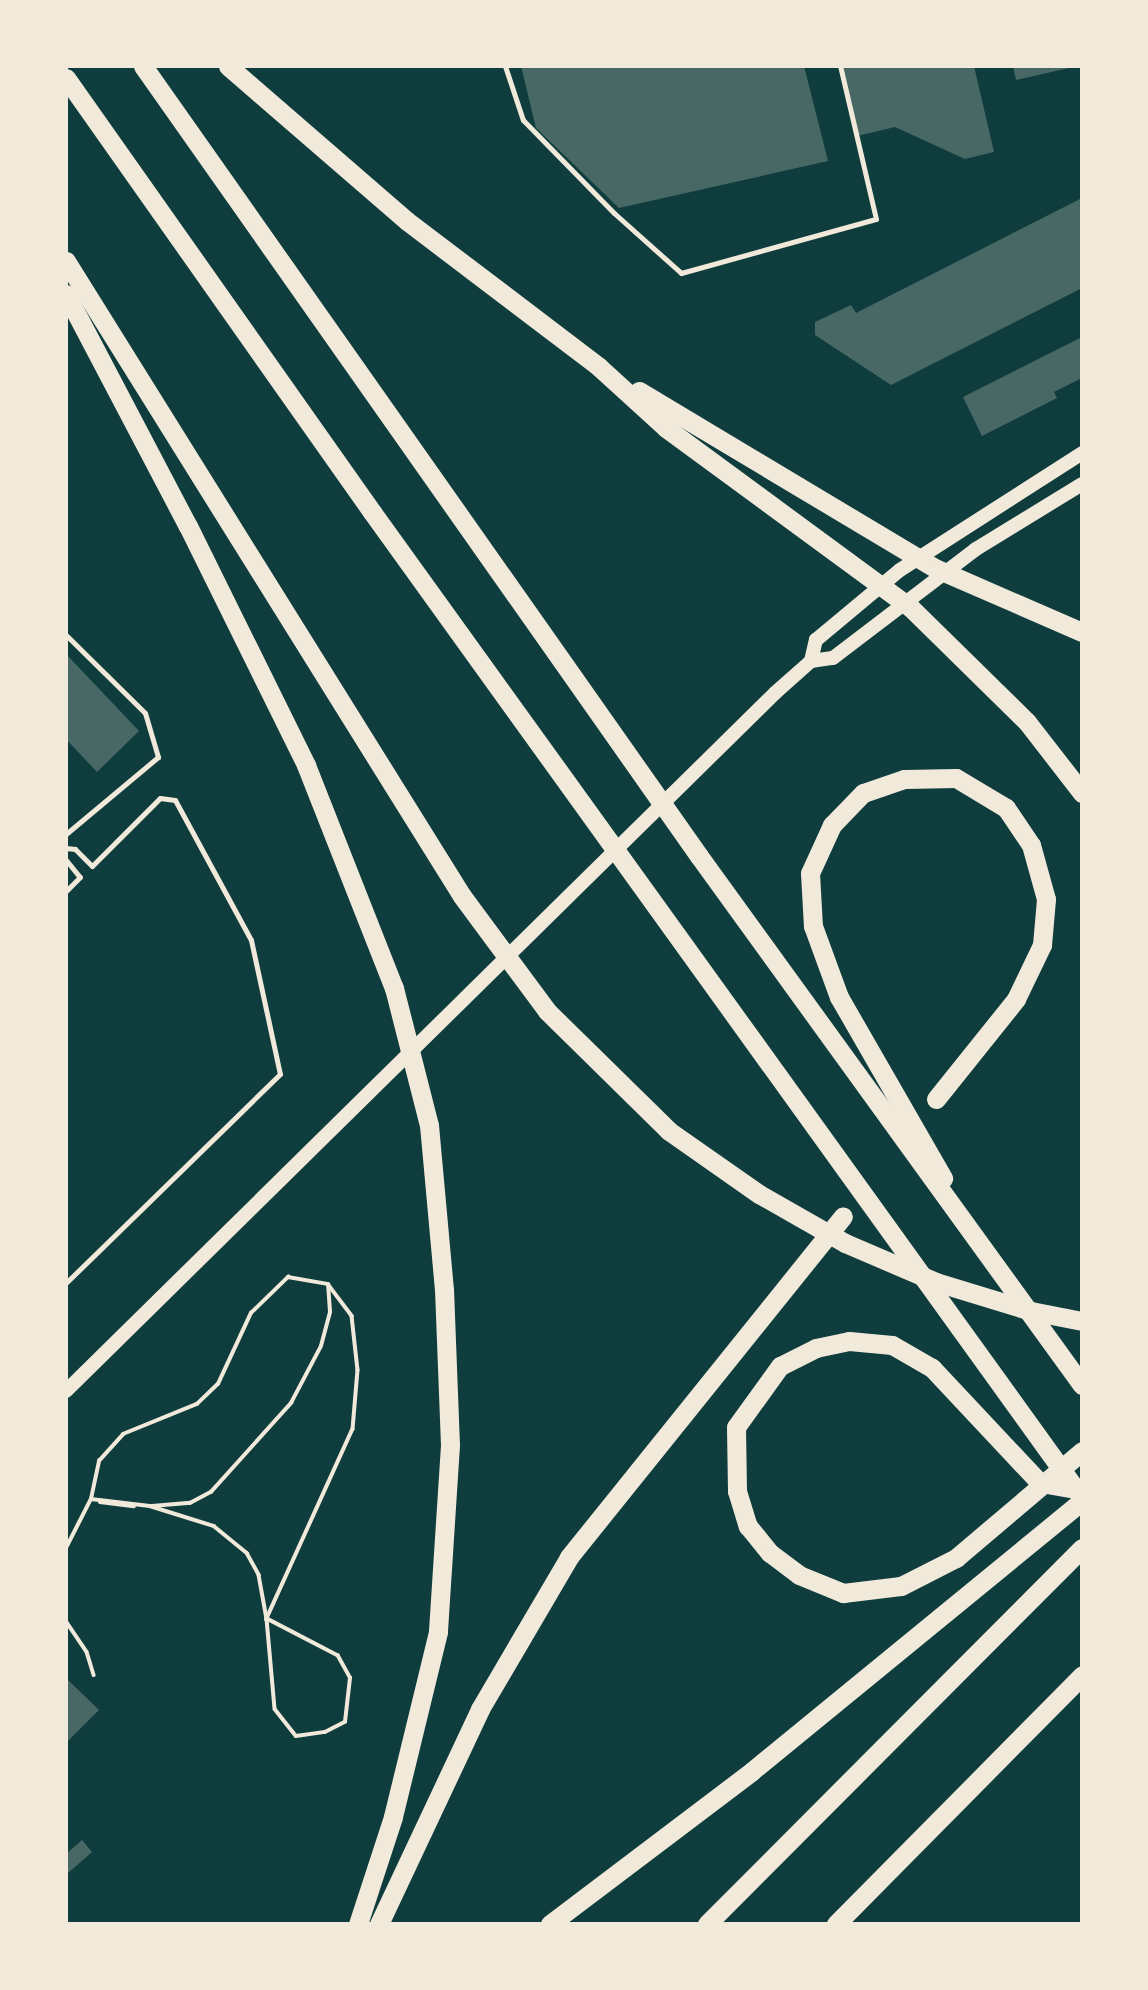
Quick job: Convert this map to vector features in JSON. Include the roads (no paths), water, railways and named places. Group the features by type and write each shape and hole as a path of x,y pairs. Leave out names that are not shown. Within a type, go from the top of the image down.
{"highway":[{"path":"143,66 699,856 1079,1381"},
{"path":"228,66 407,221 599,367 666,428 847,558 957,650 1027,722 1082,793"},
{"path":"66,78 1079,1496"},
{"path":"66,261 462,896 547,1011 669,1131 759,1194 845,1243 936,1282 1031,1311 1082,1321"},
{"path":"66,294 306,765 394,988 429,1125 444,1289 450,1445 438,1632 393,1817 358,1923"},
{"path":"599,367 886,539 996,597 1082,632"},
{"path":"936,1100 1016,999 1042,945 1046,898 1031,845 1006,808 956,778 904,779 863,793 832,825 810,873 813,926 839,997 929,1149 969,1229"},
{"path":"379,1923 480,1709 569,1557 843,1216"},
{"path":"1079,1496 1040,1483 1006,1443 932,1367 892,1345 849,1341 816,1348 780,1366 757,1392 736,1427 737,1491 748,1526 770,1553 799,1575 843,1593 901,1586 956,1558 1082,1451"},
{"path":"550,1923 752,1772 1079,1496"},
{"path":"706,1923 1082,1548"},
{"path":"836,1923 1082,1675"}],"main road":[{"path":"66,1391 484,975 811,661 816,640 900,570 1082,453"},
{"path":"811,661 834,658 925,584 1082,484"}],"lane":[{"path":"505,66 523,120 614,213 681,273 876,219 840,66"},
{"path":"66,635 145,713 158,757 66,834"},
{"path":"66,848 75,849 92,866 160,798 175,800 251,940 280,1074 66,1283"},
{"path":"66,860 80,877 66,891"}]}
